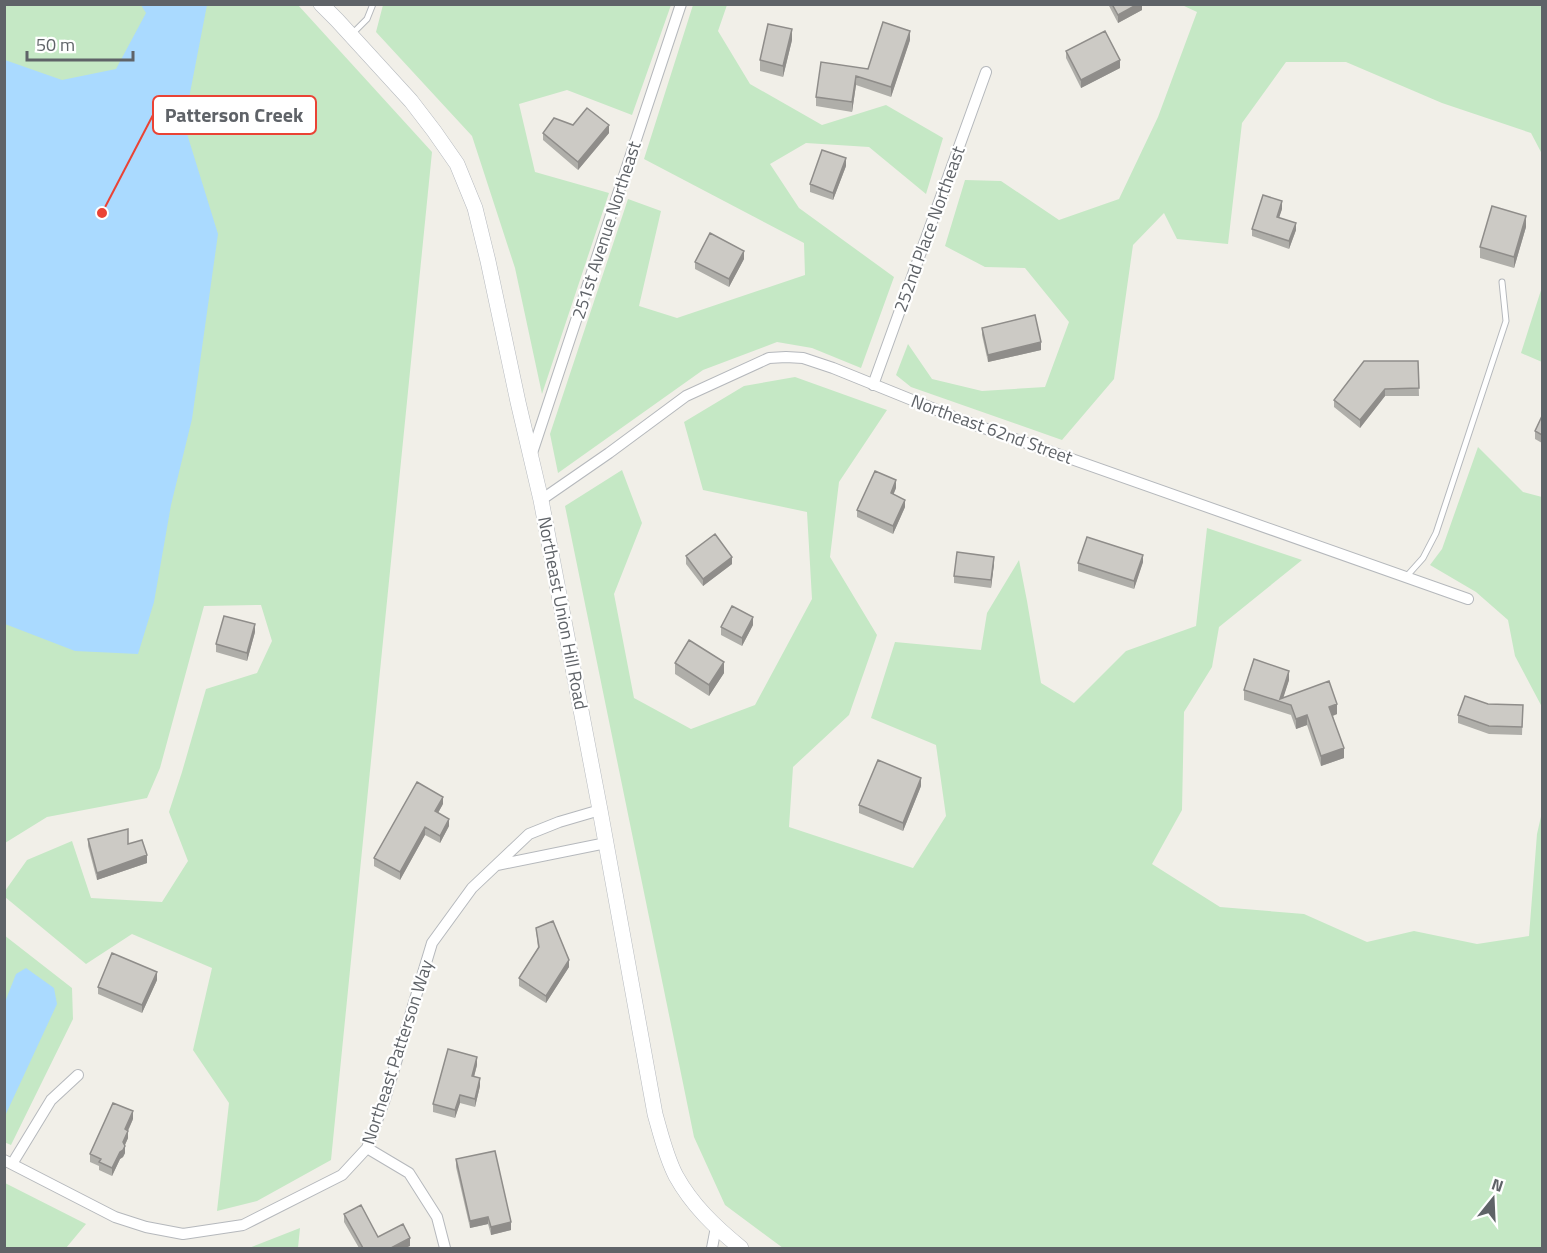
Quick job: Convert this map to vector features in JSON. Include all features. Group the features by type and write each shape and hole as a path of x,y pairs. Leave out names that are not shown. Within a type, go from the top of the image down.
{"street":[{"name":"Northeast Union Hill Road","path":"321,4 411,102 434,131 457,164 475,208 541,500 658,1125 664,1147 676,1174 691,1199 716,1227 741,1248"},
{"name":"251st Avenue Northeast","path":"531,456 681,4"},
{"name":"252nd Place Northeast","path":"873,385 986,72"},
{"name":"Northeast 62nd Street","path":"541,500 686,396 769,358 802,358 833,368 964,421 1468,599"},
{"name":"Northeast Patterson Way","path":"8,1162 115,1217 146,1227 183,1234 243,1225 342,1175 367,1148 385,1100 432,943 472,888 529,834 600,810"},
{"path":"496,866 606,843"},
{"path":"8,1162 51,1100 78,1076"},
{"path":"367,1148 409,1173 437,1217 445,1248"},
{"path":"712,1248 716,1227"}],"lane":[{"path":"351,36 367,19 373,4"},
{"path":"1407,577 1423,558 1436,533 1498,346 1506,321 1502,282"}],"green space":[{"path":"4,5 298,5 432,152 331,1160 257,1201 217,1211 229,1103 193,1050 212,968 132,934 86,964 5,897 5,891 27,860 72,841 91,898 162,902 188,861 169,812 206,689 257,673 272,641 261,605 204,606 160,768 147,798 47,817 5,843"},
{"path":"383,5 671,5 632,115 567,90 519,104 535,172 609,193 542,394 515,268 472,136 376,32"},
{"path":"693,5 727,5 718,31 750,84 822,125 886,105 943,138 926,194 869,147 806,143 770,164 799,208 894,277 861,368 812,348 777,342 703,370 558,473 550,434 628,199 661,211 639,306 677,318 805,275 804,243 644,159"},
{"path":"1182,5 1542,5 1542,154 1531,133 1442,103 1346,62 1286,62 1242,123 1228,244 1177,239 1164,213 1133,245 1114,379 1062,440 911,387 896,375 908,344 932,379 982,391 1045,387 1069,322 1025,268 985,267 945,246 965,180 1001,181 1059,220 1119,199 1158,117 1197,12"},
{"path":"1542,287 1542,362 1521,353"},
{"path":"795,377 887,410 839,482 830,557 877,635 849,715 793,767 789,827 913,868 946,816 936,745 871,718 895,642 981,650 987,613 1019,560 1041,683 1074,703 1126,651 1196,626 1207,528 1302,560 1219,627 1212,667 1184,712 1182,810 1152,864 1220,907 1304,914 1367,942 1414,931 1477,944 1529,936 1537,834 1542,812 1542,1248 783,1248 725,1205 694,1137 565,506 622,470 642,523 614,594 634,698 691,729 755,705 812,599 807,512 703,490 684,422 744,386"},
{"path":"1478,447 1523,492 1542,497 1542,707 1515,656 1508,620 1476,592 1430,565 1442,549"},
{"path":"4,935 72,988 73,1019 11,1145 4,1142"},
{"path":"4,1183 86,1224 66,1248 5,1248"},
{"path":"300,1228 298,1248 249,1248"}],"water":[{"path":"141,5 207,5 184,124 218,234 192,419 171,505 154,602 138,654 75,651 5,624 5,60 62,80 116,69 146,13"},
{"path":"26,968 54,988 57,1004 5,1116 5,1002 16,974"}],"building":[{"path":"1112,4 1138,4 1118,15"},
{"path":"883,22 910,31 891,87 856,76 852,102 816,97 821,62 868,69"},
{"path":"768,24 792,29 783,66 760,60"},
{"path":"1105,31 1120,60 1081,80 1066,51"},
{"path":"587,108 609,125 578,162 543,133 554,118 573,125"},
{"path":"822,150 846,158 833,193 810,184"},
{"path":"1263,195 1282,201 1277,217 1296,223 1289,241 1252,229"},
{"path":"1492,206 1526,216 1514,257 1480,247"},
{"path":"710,233 744,251 729,279 695,262"},
{"path":"1035,315 1041,342 988,355 982,328"},
{"path":"1364,361 1418,361 1419,388 1385,389 1360,420 1334,400"},
{"path":"1542,416 1542,435 1535,431"},
{"path":"875,471 896,480 891,493 905,500 893,526 857,510"},
{"path":"715,534 732,557 703,579 686,556"},
{"path":"1087,537 1143,555 1134,581 1078,563"},
{"path":"957,552 994,557 991,580 954,576"},
{"path":"732,606 753,617 742,638 721,627"},
{"path":"224,616 255,624 247,653 216,644"},
{"path":"689,640 724,662 709,685 675,663"},
{"path":"1254,659 1289,671 1280,699 1329,681 1337,704 1329,707 1344,748 1321,756 1307,715 1296,719 1291,705 1244,690"},
{"path":"1465,696 1488,704 1523,705 1522,727 1489,726 1458,715"},
{"path":"878,760 921,778 903,823 859,805"},
{"path":"417,782 443,797 435,811 449,819 440,836 425,827 400,872 374,858"},
{"path":"128,829 128,844 142,840 147,855 97,873 88,839"},
{"path":"553,921 569,960 546,996 519,978 539,947 536,928"},
{"path":"112,953 157,972 142,1005 98,987"},
{"path":"448,1049 477,1057 472,1076 480,1078 475,1099 460,1095 455,1110 433,1104"},
{"path":"113,1103 133,1111 125,1129 128,1131 123,1142 125,1146 112,1168 99,1162 101,1159 90,1154"},
{"path":"495,1151 511,1222 491,1227 488,1217 470,1221 456,1159"},
{"path":"361,1205 378,1237 403,1224 410,1238 391,1248 363,1248 344,1214"}],"place":[{"name":"Patterson Creek","path":"102,213"}]}
